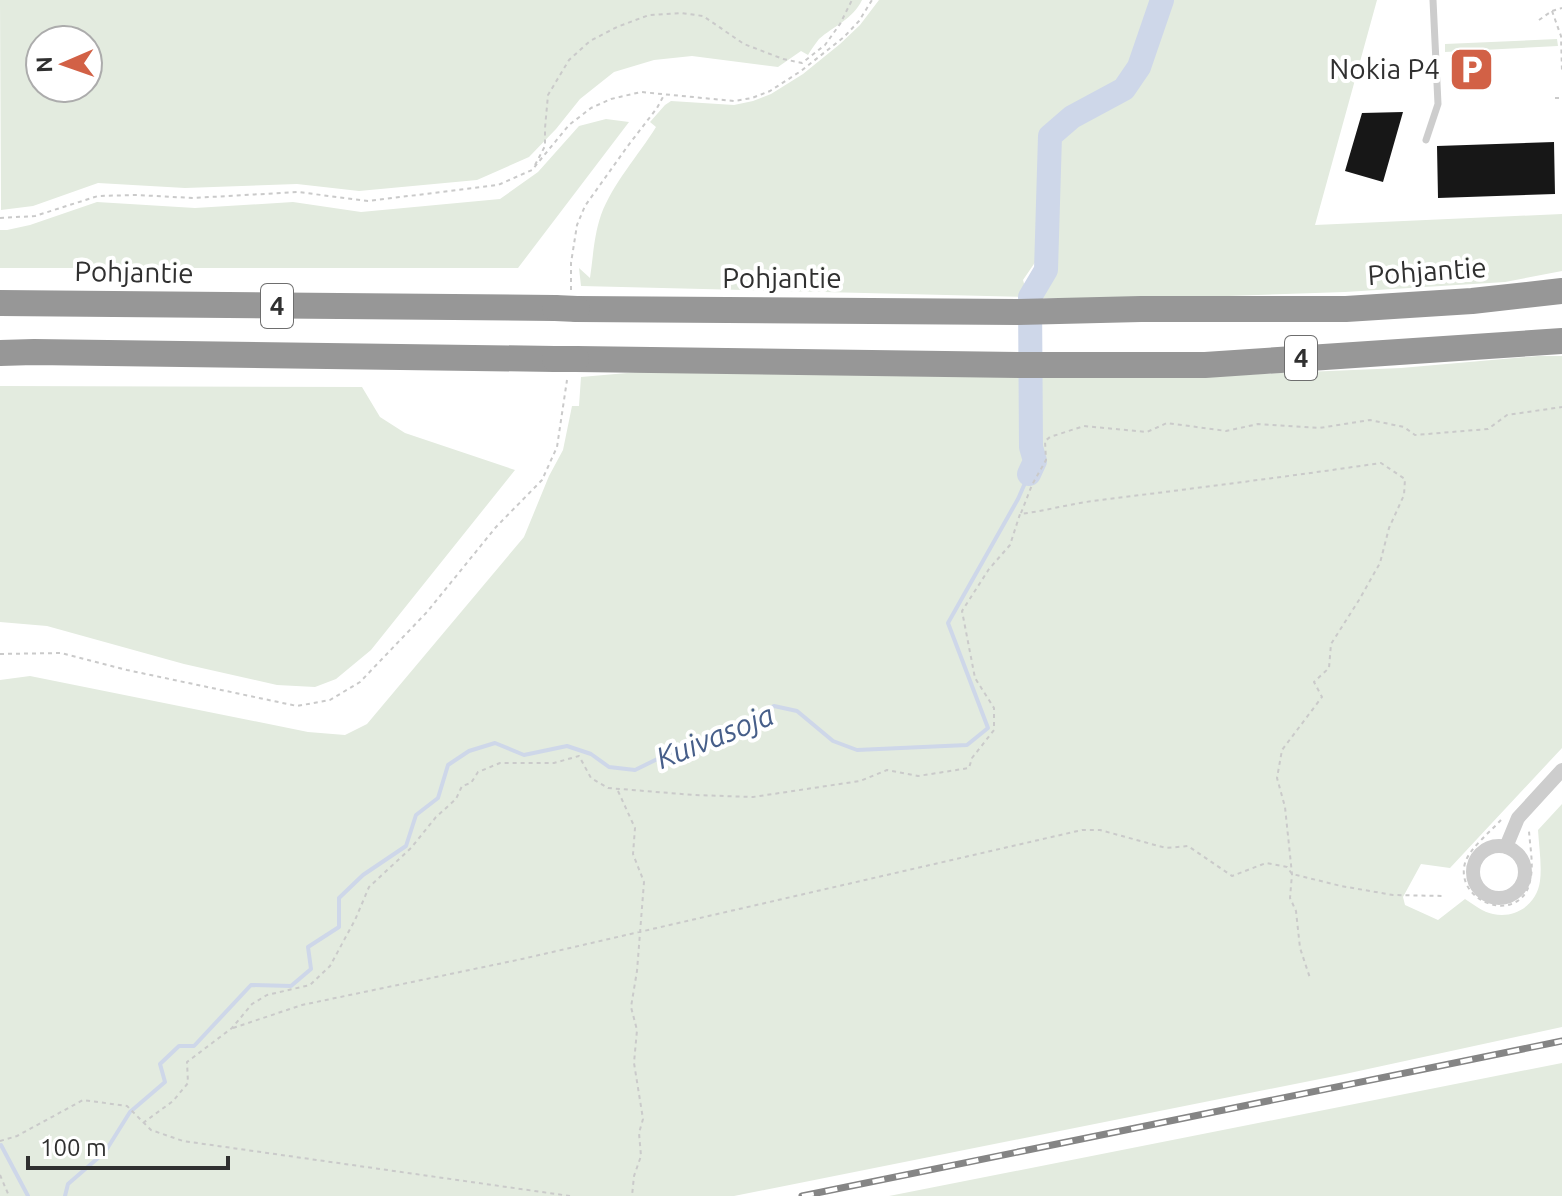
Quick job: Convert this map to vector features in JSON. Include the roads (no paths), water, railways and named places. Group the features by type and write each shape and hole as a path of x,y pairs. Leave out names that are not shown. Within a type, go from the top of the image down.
{"highway":[{"name":"Pohjantie","path":"0,303 568,303 1030,312 1346,309 1472,301 1562,291"},
{"name":"4","path":"0,353 566,366 1205,365 1562,341"}],"street":[{"path":"1506,847 1518,818 1562,770"}],"lane":[{"path":"1426,140 1438,104 1433,0"}],"waterway":[{"name":"Kuivasoja","path":"1029,474 1035,461 1031,447 1030,297 1046,270 1050,136 1072,117 1124,89 1139,67 1162,0"},
{"name":"Kuivasoja","path":"65,1196 68,1184 105,1152 130,1112 165,1082 160,1064 179,1046 194,1046 251,985 291,986 311,969 308,947 339,927 339,898 363,875 406,846 416,815 438,798 448,765 469,751 495,743 524,755 567,746 591,754 609,767 635,770 690,743 719,740 774,706 797,711 833,741 857,750 967,745 988,728 948,623 1029,474"},
{"path":"1,1145 28,1196"}],"railway":[{"path":"802,1196 1562,1041"}],"place":[{"name":"Nokia P4","path":"1471,69"}]}
